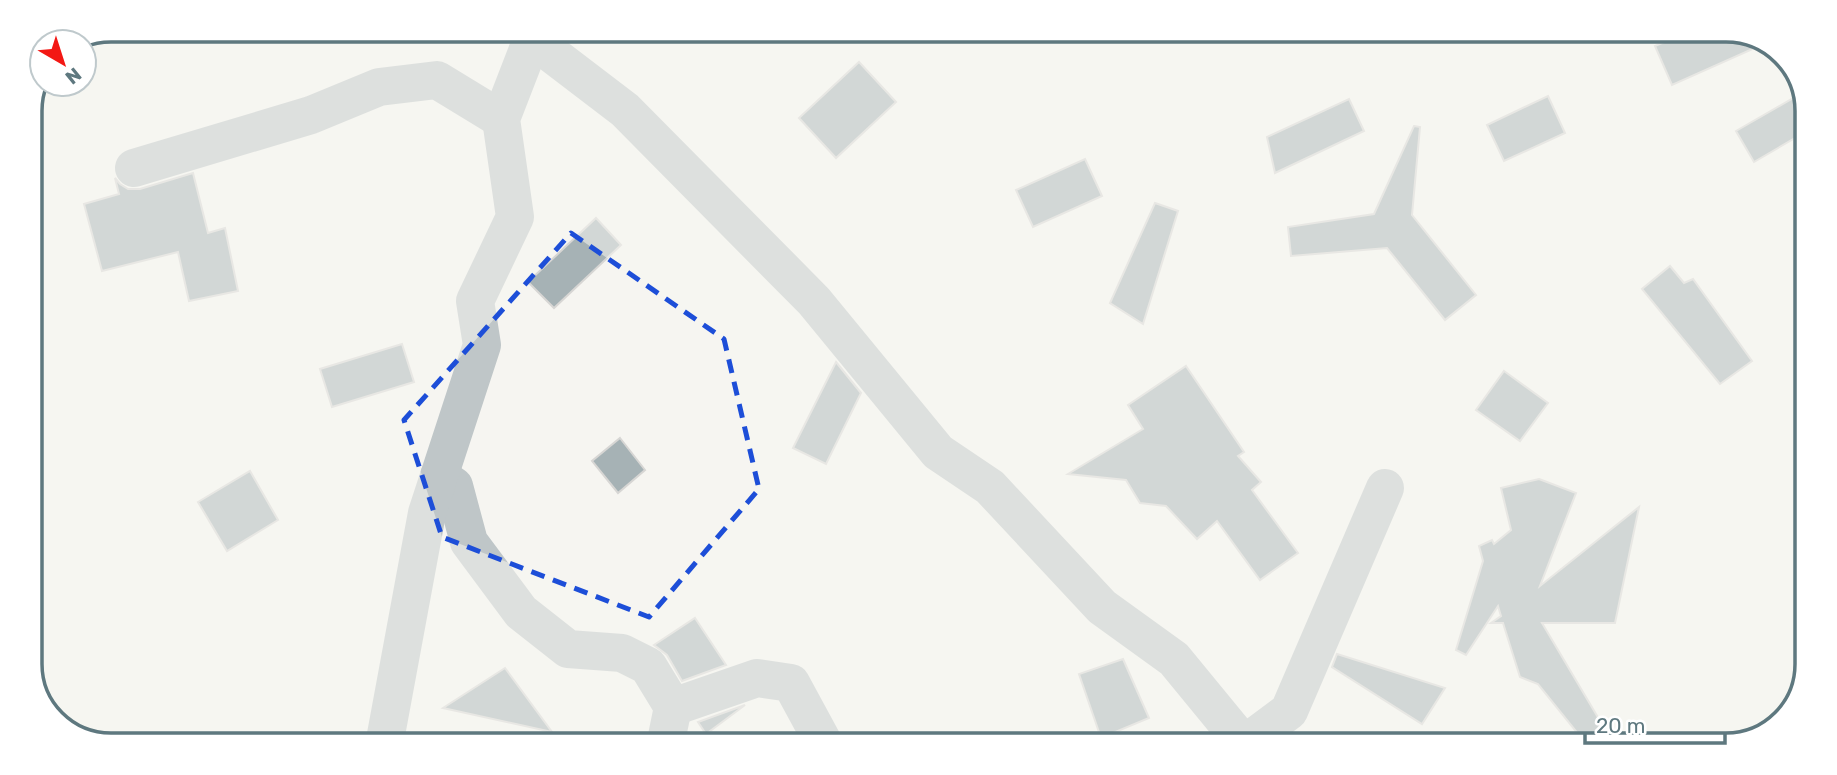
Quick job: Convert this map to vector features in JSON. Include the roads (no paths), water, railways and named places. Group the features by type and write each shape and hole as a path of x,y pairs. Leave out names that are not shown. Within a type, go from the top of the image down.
{"street":[{"path":"386,733 427,513 482,345 475,301 515,217 501,119 528,42"},
{"path":"539,42 625,110 814,301 938,452 990,487 1102,607 1174,659 1237,733"},
{"path":"134,168 311,115 379,87 437,80 501,119"},
{"path":"439,476 454,486 468,542 521,612 568,649 622,653 648,666 669,724 757,678 791,682 818,733"},
{"path":"1259,733 1289,711 1385,488"}]}
